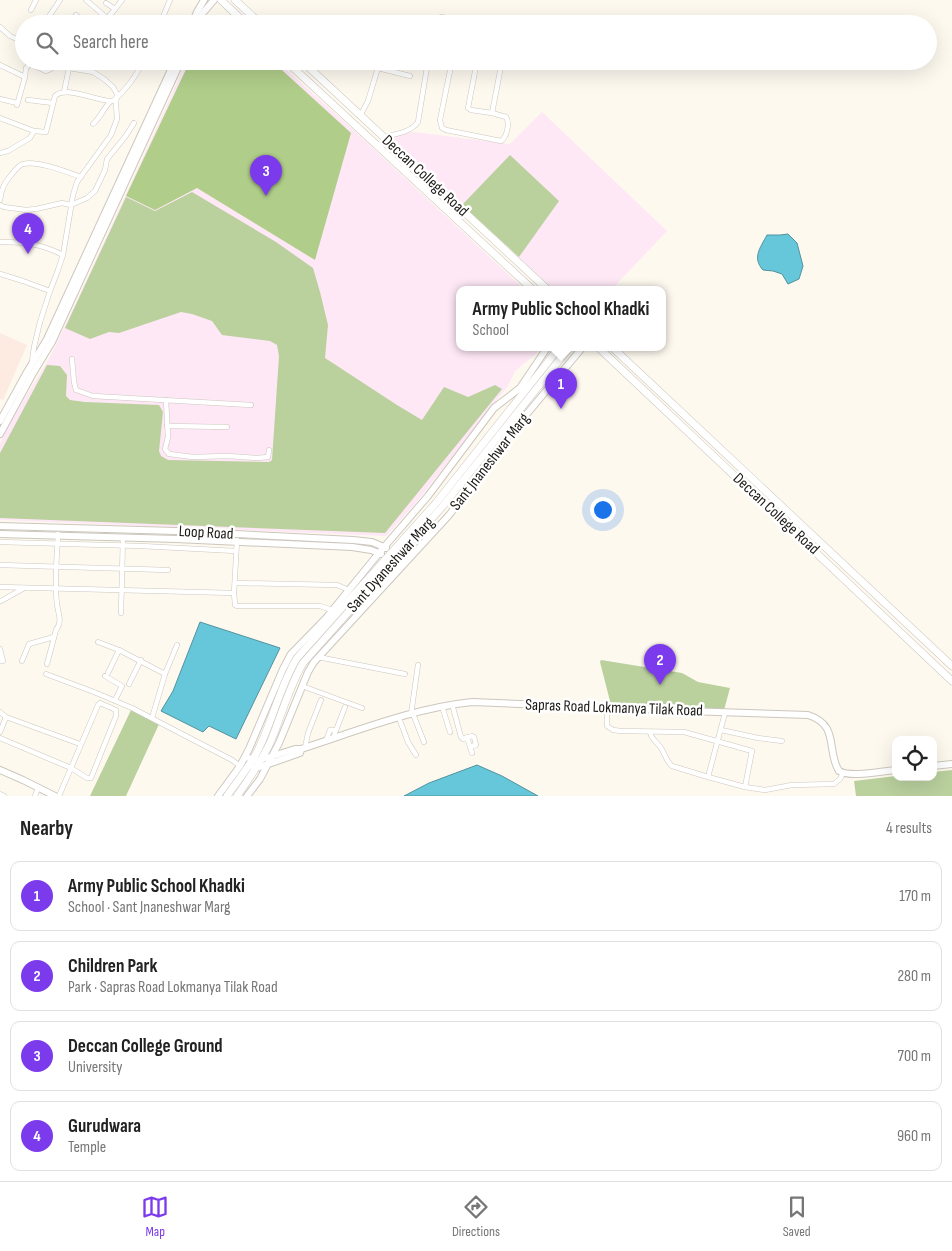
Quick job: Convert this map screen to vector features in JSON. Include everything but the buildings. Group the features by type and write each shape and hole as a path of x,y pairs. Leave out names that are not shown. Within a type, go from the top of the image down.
{"main road":[{"path":"221,0 237,15"},
{"path":"236,0 252,15"},
{"name":"Deccan College Road","path":"296,70 529,286"},
{"name":"Deccan College Road","path":"311,70 544,286"},
{"name":"Sant Dyaneshwar Marg","path":"248,763 265,762 270,742 303,663 394,555 514,398 556,351"},
{"name":"Sant Dyaneshwar Marg","path":"394,555 442,508 567,351"},
{"name":"Deccan College Road","path":"602,351 952,680"},
{"name":"Deccan College Road","path":"615,351 952,666"},
{"name":"Sant Dyaneshwar Marg","path":"227,796 263,738 296,658 389,561"},
{"name":"Sant Dyaneshwar Marg","path":"237,796 248,763"}],"street":[{"path":"31,10 36,0"},
{"path":"86,0 104,15"},
{"path":"109,15 122,0"},
{"path":"164,15 170,0"},
{"path":"196,15 204,0"},
{"path":"202,15 214,0"},
{"path":"49,15 58,1"},
{"path":"106,3 114,9"},
{"path":"0,27 15,38"},
{"path":"0,66 25,77"},
{"path":"0,99 17,104 26,70"},
{"path":"64,92 69,70"},
{"path":"0,434 31,365 34,347 50,291 63,255 75,189 81,177 111,135 117,119 117,94 115,89 93,72 81,70"},
{"path":"93,124 98,120 110,102 117,98 131,83 139,70"},
{"path":"31,365 47,340 171,70"},
{"path":"0,421 52,342 177,70"},
{"path":"360,116 368,101 377,70"},
{"path":"386,70 410,76"},
{"path":"383,137 410,129 418,122 427,70"},
{"path":"450,70 440,120 442,128 500,141 504,140 508,119 506,117 468,108 475,70"},
{"path":"492,113 500,70"},
{"path":"0,118 34,131 46,132 48,131 53,103 57,93 64,92 110,102"},
{"path":"28,100 53,103"},
{"path":"0,205 26,210 62,204 71,205 88,198 95,191 105,170 106,159 134,123"},
{"path":"0,153 8,151 30,138 34,131"},
{"path":"0,200 3,187 19,165 24,163 49,167 81,177"},
{"path":"0,242 42,246 63,255"},
{"path":"0,274 50,291"},
{"name":"Sant Jnaneshwar Marg","path":"218,796 248,763 287,660 296,647 332,610 428,496 494,408 514,398 545,351"},
{"name":"Sant Jnaneshwar Marg","path":"273,756 302,686 318,657 450,514 495,452 579,351"},
{"path":"72,359 76,390 93,396 251,405"},
{"path":"166,400 168,437 165,449 168,454 192,457 228,456 257,458 268,457 269,450"},
{"path":"167,426 226,427"},
{"name":"Loop Road","path":"0,526 353,540 372,542 384,546 404,564"},
{"path":"47,664 60,622 56,588 58,528"},
{"name":"Loop Road","path":"0,534 123,537 352,547 379,553 399,570"},
{"path":"237,534 235,605 320,606 332,610"},
{"path":"121,613 123,537"},
{"path":"0,542 236,551"},
{"path":"0,565 168,570"},
{"path":"235,583 337,585 349,590"},
{"path":"0,587 234,593"},
{"path":"1,601 24,587"},
{"path":"22,661 29,644 54,637"},
{"path":"98,642 141,660 165,674"},
{"path":"152,718 165,674 177,645"},
{"path":"0,649 3,661 0,661"},
{"path":"115,700 122,686 106,675 119,650"},
{"path":"318,657 405,674"},
{"path":"129,684 141,660"},
{"path":"418,665 412,714 424,742"},
{"path":"46,674 115,700 232,760 248,763"},
{"path":"302,686 362,708"},
{"path":"279,743 300,749 321,700"},
{"name":"Sapras Road Lokmanya Tilak Road","path":"265,762 273,756 412,714 442,706 472,702 802,714 814,717 823,724 829,733 837,767 843,773"},
{"path":"0,738 71,768 87,778 91,778 116,716 116,710 100,703 98,705 80,744 71,768 59,796"},
{"path":"452,704 461,737 463,739 474,737 476,745 470,747 472,753"},
{"path":"442,706 450,732"},
{"path":"334,738 345,707"},
{"path":"607,707 606,724 610,729 621,731 684,732 752,751 745,787"},
{"path":"0,712 6,717 80,744"},
{"path":"708,777 725,712"},
{"path":"0,732 6,717"},
{"path":"399,718 408,742 416,755"},
{"path":"326,740 330,730 336,730"},
{"path":"721,730 782,741"},
{"path":"650,732 652,738 661,748 669,764 672,766 745,787 770,790 792,785 830,784 838,782 843,773 854,774 892,770"},
{"name":"Sapras Road Lokmanya Tilak Road","path":"265,762 300,753 300,749"},
{"path":"247,796 260,779 265,762"},
{"path":"937,766 952,764"},
{"path":"0,770 55,796"},
{"path":"35,796 41,791"},
{"path":"0,794 4,796"}],"shaded area":[{"path":"183,70 287,70 521,286 456,286 456,351 538,351 515,371 508,386 415,504 386,536 0,520 0,443 11,421 51,355"},
{"path":"542,112 667,231 615,286 550,286 390,137 414,132 510,144"},
{"path":"0,333 27,345 3,400 0,399"}],"green space":[{"path":"186,70 282,70 351,133 315,260 197,188 155,210 126,196"},
{"path":"510,155 559,201 519,257 462,205"},
{"path":"192,192 276,242 313,268 328,325 325,358 397,405 422,420 444,387 468,397 495,385 502,389 385,533 0,518 0,453 47,365 60,366 67,375 66,396 70,400 159,405 163,412 159,451 161,456 168,460 269,462 272,460 279,356 277,345 270,341 222,335 212,321 181,312 119,333 109,332 90,339 65,328 126,197 155,211"},
{"path":"601,660 682,673 698,682 730,688 724,710 611,705"},
{"path":"132,708 160,722 126,796 90,796"},
{"path":"952,770 952,796 856,796 854,781 892,776 892,781 937,781 937,772"}],"water":[{"path":"788,234 797,243 803,266 799,279 788,284 782,274 763,270 758,261 758,253 767,235"},
{"path":"200,622 280,648 236,739 209,726 203,732 161,711 173,691"},
{"path":"477,765 502,776 538,796 404,796 429,783"}],"place":[{"name":"Deccan College Ground","path":"266,196"},
{"name":"Gurudwara","path":"28,254"},
{"name":"Army Public School Khadki","path":"561,409"},
{"name":"Children Park","path":"660,685"}]}
